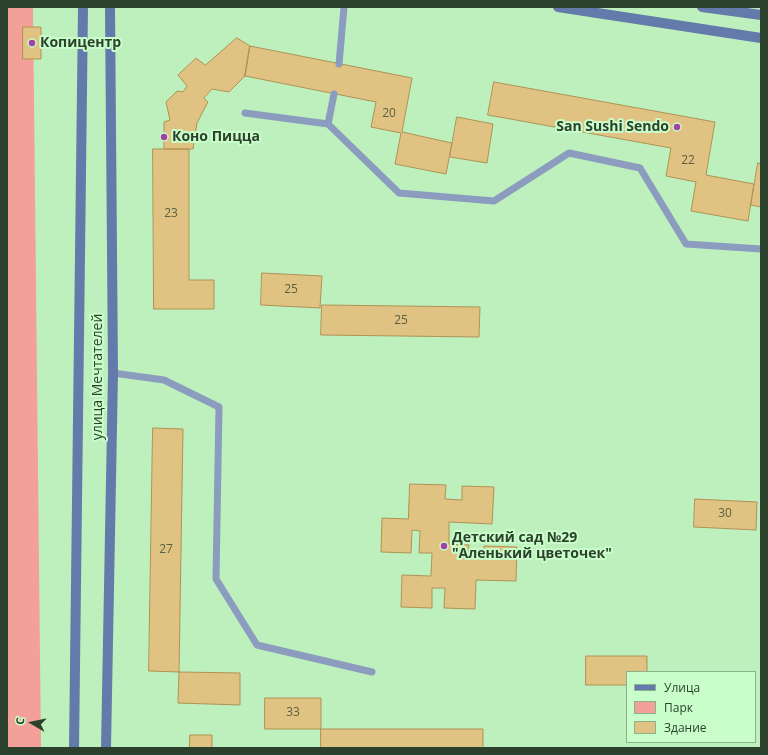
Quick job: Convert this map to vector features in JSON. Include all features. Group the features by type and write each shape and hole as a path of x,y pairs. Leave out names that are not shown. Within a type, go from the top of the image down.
{"street":[{"name":"улица Мечтателей","path":"74,748 83,7"},
{"name":"улица Мечтателей","path":"106,748 113,373 110,7"},
{"path":"558,7 761,38"},
{"path":"702,7 761,15"}],"lane":[{"path":"339,64 344,7"},
{"path":"328,124 334,94"},
{"path":"245,113 328,124 399,193 494,201 568,154 640,168 686,244 761,249"},
{"path":"113,373 164,380 219,407 216,579 257,645 372,672"}],"green space":[{"path":"7,7 33,7 41,748 7,748"}],"building":[{"name":"Копицентр","path":"23,27 41,27 41,59 23,59"},
{"path":"237,38 250,46 245,76 229,92 212,89 204,98 208,102 197,123 193,149 164,149 164,122 170,120 166,102 177,91 183,92 187,86 178,75 196,58 205,65"},
{"path":"250,46 412,78 402,132 452,143 446,174 395,164 401,133 371,127 376,102 245,76"},
{"path":"494,82 715,122 706,175 754,184 748,221 691,211 696,182 666,176 671,148 488,115"},
{"path":"457,117 493,124 487,163 450,157"},
{"path":"153,149 189,149 189,280 214,280 214,309 154,309"},
{"path":"758,163 761,164 761,207 751,205"},
{"path":"262,273 322,276 320,308 261,305"},
{"path":"322,305 480,307 479,337 321,335"},
{"path":"153,428 183,429 179,672 149,671"},
{"name":"Детский сад №29 \"Аленький цветочек\"","path":"410,484 446,485 445,499 462,500 462,486 494,487 492,524 449,522 449,544 469,545 468,557 483,558 484,546 517,547 516,581 476,580 475,609 444,608 445,588 432,588 432,608 401,607 402,575 431,576 432,553 419,553 420,531 412,530 411,553 381,552 382,518 408,519"},
{"path":"695,499 757,502 756,530 694,527"},
{"path":"586,656 647,656 647,671 626,671 626,685 586,685"},
{"path":"179,672 240,673 240,705 178,703"},
{"path":"265,698 321,698 321,729 265,729"},
{"path":"321,729 483,729 483,748 321,748"},
{"path":"190,735 212,735 212,748 190,748"}],"place":[{"name":"Копицентр","path":"32,43"},
{"name":"San Sushi Sendo","path":"677,127"},
{"name":"Коно Пицца","path":"164,137"},
{"name":"Детский сад №29 \"Аленький цветочек\"","path":"444,546"}]}
